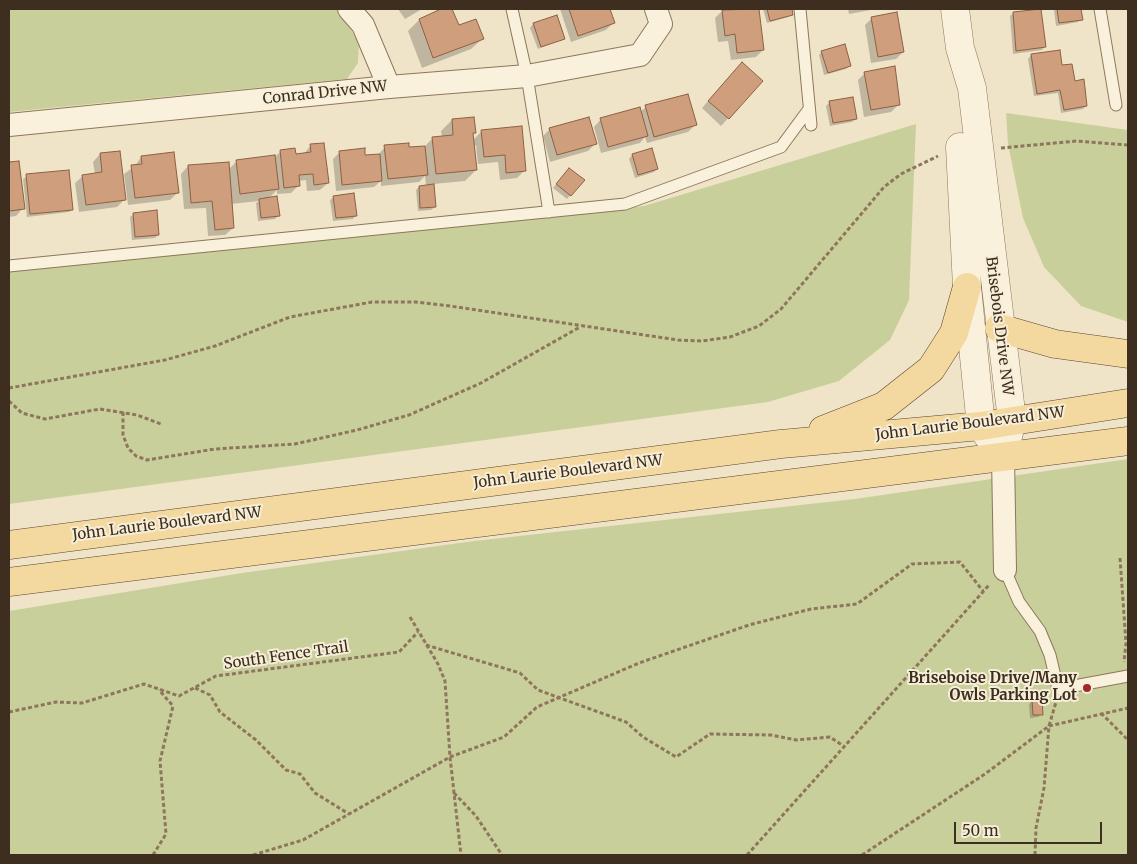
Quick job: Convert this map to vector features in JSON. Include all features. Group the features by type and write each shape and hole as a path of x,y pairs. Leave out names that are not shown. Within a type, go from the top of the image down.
{"main road":[{"path":"781,444 850,421 884,406 931,370 954,333 967,287"},
{"path":"999,328 1055,344 1128,354"},
{"name":"John Laurie Boulevard NW","path":"9,545 781,444 981,426 1128,403"},
{"path":"9,582 1128,441"}],"street":[{"path":"349,9 363,26 388,87"},
{"name":"Conrad Drive NW","path":"9,125 388,87 527,76 640,55 661,24 656,9"},
{"name":"Brisebois Drive NW","path":"954,9 960,48 972,88 999,328 1012,420 1003,457"},
{"name":"Brisebois Drive NW","path":"960,48 954,86 961,153 967,287 981,426 1003,457"},
{"path":"1003,457 1005,570"}],"lane":[{"path":"512,9 527,76 549,212"},
{"path":"800,9 811,125"},
{"path":"1100,9 1116,105"},
{"path":"9,266 625,204 781,147 810,108"},
{"path":"1005,570 1018,602 1040,631 1050,655 1058,689 1125,677"}],"path":[{"path":"1003,148 1077,141 1128,145"},
{"path":"9,388 165,360 215,346 290,317 372,302 450,306 581,327 702,341 730,336 759,326 780,309 884,187 901,174 938,156"},
{"path":"123,412 123,435 128,448 136,456 147,460 215,449 295,444 409,416 481,383 581,327"},
{"path":"9,401 22,413 45,419 100,409 123,412 161,424"},
{"path":"1120,558 1126,643 1125,677"},
{"path":"253,855 303,840 450,757 504,736 537,707 639,663 749,625 811,609 857,604 912,564 960,562 983,590"},
{"path":"747,855 845,747 976,597"},
{"path":"410,617 438,664 444,681 461,855"},
{"name":"South Fence Trail","path":"9,712 56,702 82,703 144,684 179,696 216,676 399,652 418,632"},
{"path":"426,646 520,673 538,690 626,722 643,737 676,757 710,734 771,735 796,740 830,737 845,747"},
{"path":"194,688 210,695 220,712 256,740 286,770 300,774 315,793 349,814"},
{"path":"153,855 166,834 160,761 173,706 158,689"},
{"path":"1035,855 1036,828 1044,788 1049,726 1058,689"},
{"path":"862,855 985,774 1049,726 1128,708"},
{"path":"1102,713 1128,740"},
{"path":"454,793 476,816 502,855"}],"green space":[{"path":"9,9 338,9 359,43 358,63 347,79 9,112"},
{"path":"1006,113 1128,130 1128,322 1081,306 1044,267 1023,218 1008,144"},
{"path":"916,124 909,300 890,340 839,381 768,402 9,504 9,271 644,206"},
{"path":"1128,459 1128,855 9,855 9,611 242,573 474,541 855,499"}],"building":[{"path":"441,9 452,9 459,25 476,19 484,39 433,58 419,19"},
{"path":"569,9 610,9 615,23 578,36"},
{"path":"759,9 764,50 737,53 735,34 725,36 722,10"},
{"path":"767,9 792,9 793,15 770,21"},
{"path":"1041,9 1046,47 1016,51 1013,12"},
{"path":"1057,9 1081,9 1083,20 1059,23"},
{"path":"897,12 904,52 878,57 871,17"},
{"path":"557,15 565,39 541,47 533,23"},
{"path":"845,44 851,66 828,73 821,51"},
{"path":"1060,50 1062,65 1072,64 1075,81 1084,79 1087,106 1064,110 1060,90 1037,94 1031,54"},
{"path":"742,62 763,81 729,119 708,101"},
{"path":"895,66 900,105 871,110 864,72"},
{"path":"688,94 697,125 654,137 645,105"},
{"path":"853,97 857,119 833,123 829,101"},
{"path":"640,107 648,136 608,147 600,118"},
{"path":"474,117 476,133 473,133 477,170 436,174 432,137 453,135 452,119"},
{"path":"589,117 597,144 557,155 549,128"},
{"path":"522,126 526,171 506,173 505,155 484,157 481,130"},
{"path":"324,143 329,183 314,185 313,174 299,175 300,186 284,188 280,150 295,148 296,154 311,152 310,144"},
{"path":"409,143 409,147 425,146 428,175 388,179 384,145"},
{"path":"365,148 365,155 380,154 382,181 342,185 339,151"},
{"path":"652,148 658,169 638,175 632,154"},
{"path":"120,151 126,200 86,205 82,175 102,172 100,153"},
{"path":"174,152 179,193 135,198 131,165 142,164 141,156"},
{"path":"275,155 279,189 240,194 236,160"},
{"path":"19,161 25,209 9,211 9,162"},
{"path":"229,162 234,228 215,230 212,201 191,203 188,165"},
{"path":"569,168 585,180 571,196 556,184"},
{"path":"69,170 73,210 30,214 26,174"},
{"path":"434,184 436,207 420,208 419,186"},
{"path":"354,193 357,216 336,218 333,196"},
{"path":"277,196 280,216 261,218 259,199"},
{"path":"157,210 159,235 135,237 133,213"},
{"path":"1042,699 1043,715 1033,715 1032,700"}],"place":[{"name":"Briseboise Drive/Many Owls Parking Lot","path":"1087,688"}]}
